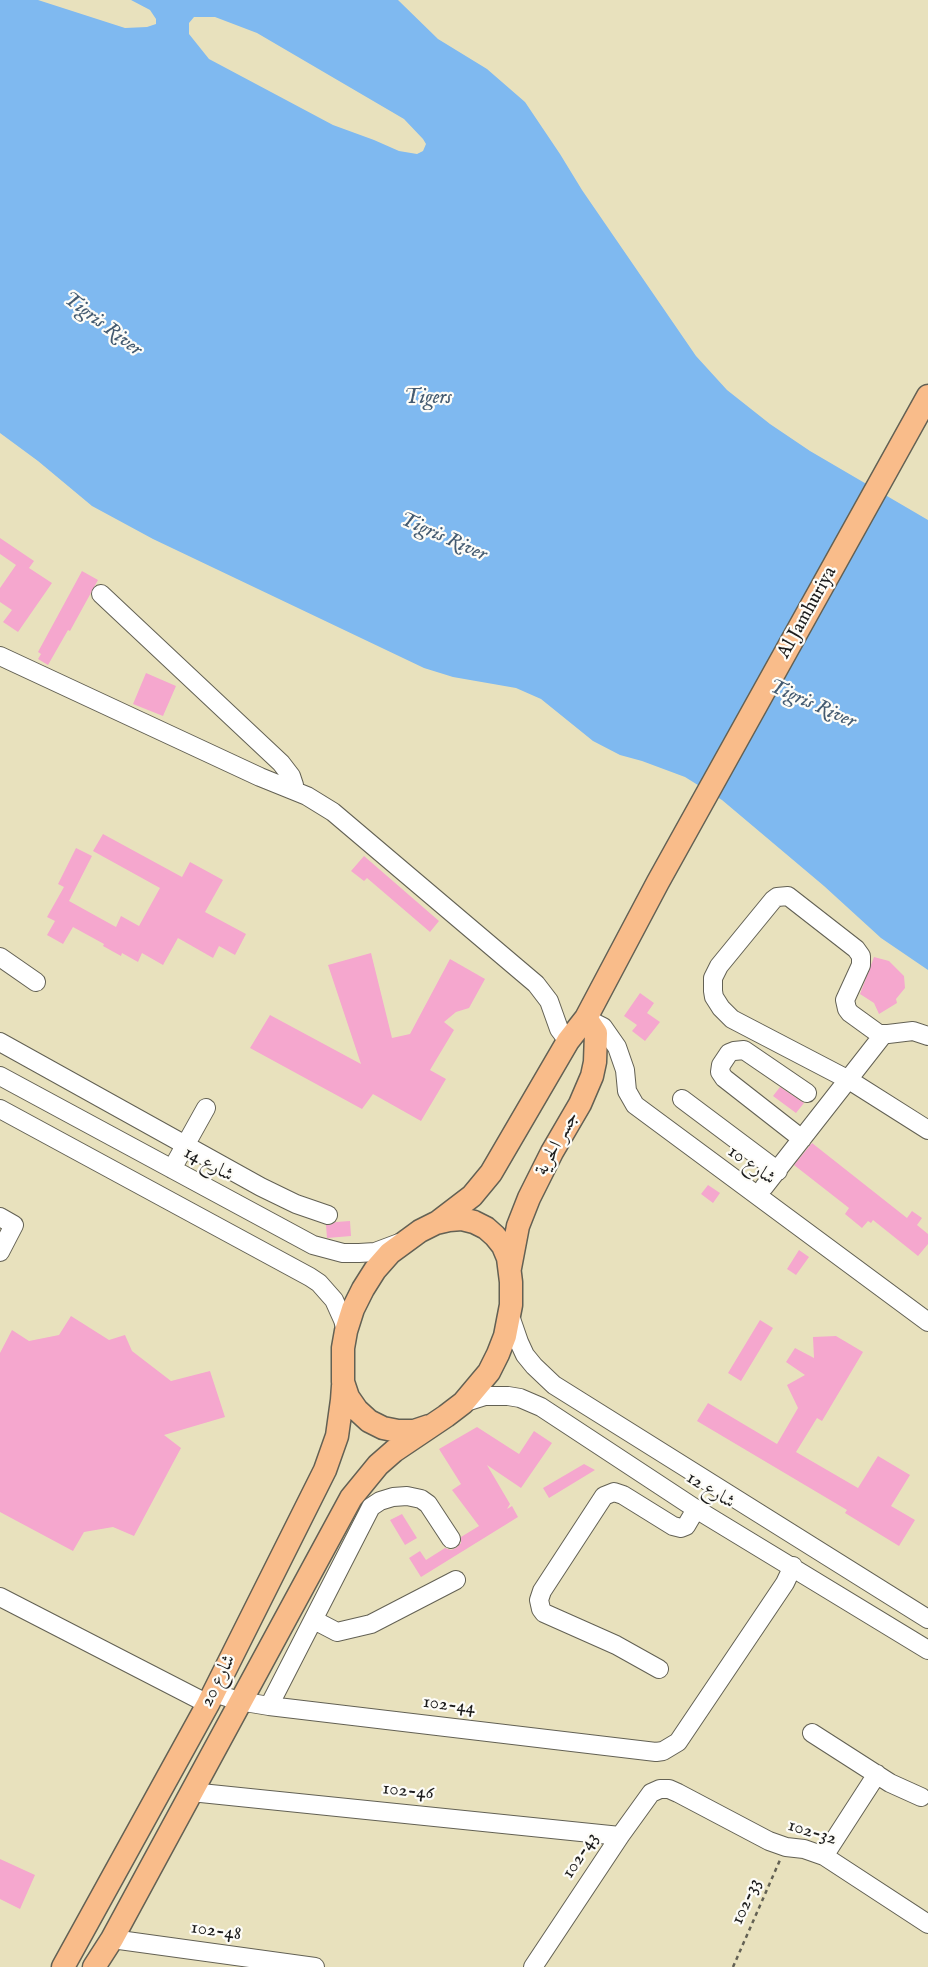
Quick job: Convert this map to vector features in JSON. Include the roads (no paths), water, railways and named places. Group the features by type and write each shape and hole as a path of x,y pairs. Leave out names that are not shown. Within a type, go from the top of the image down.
{"main road":[{"name":"Al Jamhuriya","path":"586,1018 658,882 928,396"},
{"path":"436,1223 472,1196 490,1173 568,1041 586,1018"},
{"name":"جسر الحرية","path":"510,1270 514,1241 529,1198 552,1152 580,1104 592,1076 597,1047 596,1032 586,1018"},
{"path":"436,1223 462,1220 474,1222 486,1228 503,1246 510,1270"},
{"name":"شارع 20","path":"65,1961 211,1698 325,1470 332,1453 340,1418 343,1382 342,1366 346,1331 353,1309 363,1289 375,1270 404,1241 436,1223"},
{"name":"شارع 20","path":"94,1967 112,1939 351,1498 378,1465 394,1451 463,1403 489,1372 505,1336 510,1316 512,1293 510,1270"},
{"path":"343,1382 348,1397 357,1410 369,1421 383,1428 398,1431 414,1431 429,1426"}],"street":[{"path":"101,594 273,755 291,776 294,785 292,790"},
{"path":"0,656 260,777 307,796 333,812 536,984 549,1001 559,1028 568,1041"},
{"path":"928,1036 913,1031 883,1035 874,1032 850,1013 845,1005 846,995 861,966 862,956 793,898 788,896 777,897 719,966 712,984 714,997 727,1014 739,1024 849,1080 928,1130"},
{"path":"0,957 36,982"},
{"name":"شارع 10","path":"586,1018 603,1026 618,1047 625,1070 627,1091 632,1101 704,1158 928,1322"},
{"path":"764,1187 883,1035"},
{"path":"0,1042 261,1187 296,1204 328,1215"},
{"path":"802,1139 724,1078 720,1072 720,1065 729,1053 744,1050 807,1093"},
{"name":"شارع 14","path":"0,1076 313,1245 343,1253 375,1252 404,1241"},
{"path":"87,1124 100,1097"},
{"path":"682,1099 778,1170"},
{"path":"172,1170 206,1108"},
{"path":"0,1109 310,1277 319,1283 334,1300 346,1331"},
{"path":"704,1158 712,1152 718,1153 812,1223"},
{"path":"284,1231 296,1204"},
{"path":"0,1217 14,1225 0,1252"},
{"name":"شارع 12","path":"510,1316 518,1342 525,1355 554,1385 928,1619"},
{"name":"شارع 12","path":"463,1403 485,1396 497,1395 520,1398 530,1402 696,1509 793,1566 928,1650"},
{"path":"659,1669 616,1646 544,1613 539,1600 542,1591 604,1496 614,1492 623,1495 673,1526 681,1528 686,1526 696,1509"},
{"path":"269,1706 372,1508 380,1501 400,1497 421,1499 428,1504 451,1539"},
{"name":"102-44","path":"0,1597 211,1698 656,1752 670,1748 678,1742 785,1583 793,1566"},
{"path":"314,1620 337,1632 371,1624 456,1580"},
{"path":"812,1733 890,1782 921,1797"},
{"path":"824,1856 878,1774"},
{"name":"102-43","path":"533,1967 620,1836 651,1793 660,1789 669,1789 678,1793"},
{"name":"102-46","path":"191,1792 620,1836"},
{"name":"102-32","path":"678,1793 769,1841 824,1856 928,1924"},
{"name":"102-48","path":"112,1939 315,1967"}],"water":[{"name":"Tigers","path":"0,0 38,0 125,28 147,27 156,24 156,19 150,10 131,0 398,0 438,39 487,69 525,102 582,190 696,356 727,390 770,424 810,451 928,520 928,970 881,938 824,886 722,800 685,777 620,755 593,741 541,699 516,688 453,677 424,668 153,539 92,506 38,461 0,433","holes":["194,17 215,17 257,33 404,119 426,144 423,151 417,154 399,151 333,125 209,59 189,34 189,23"]}],"water label":[{"name":"Tigris River","path":"102,325"},
{"name":"Tigris River","path":"443,538"},
{"name":"Tigris River","path":"812,705"}]}
